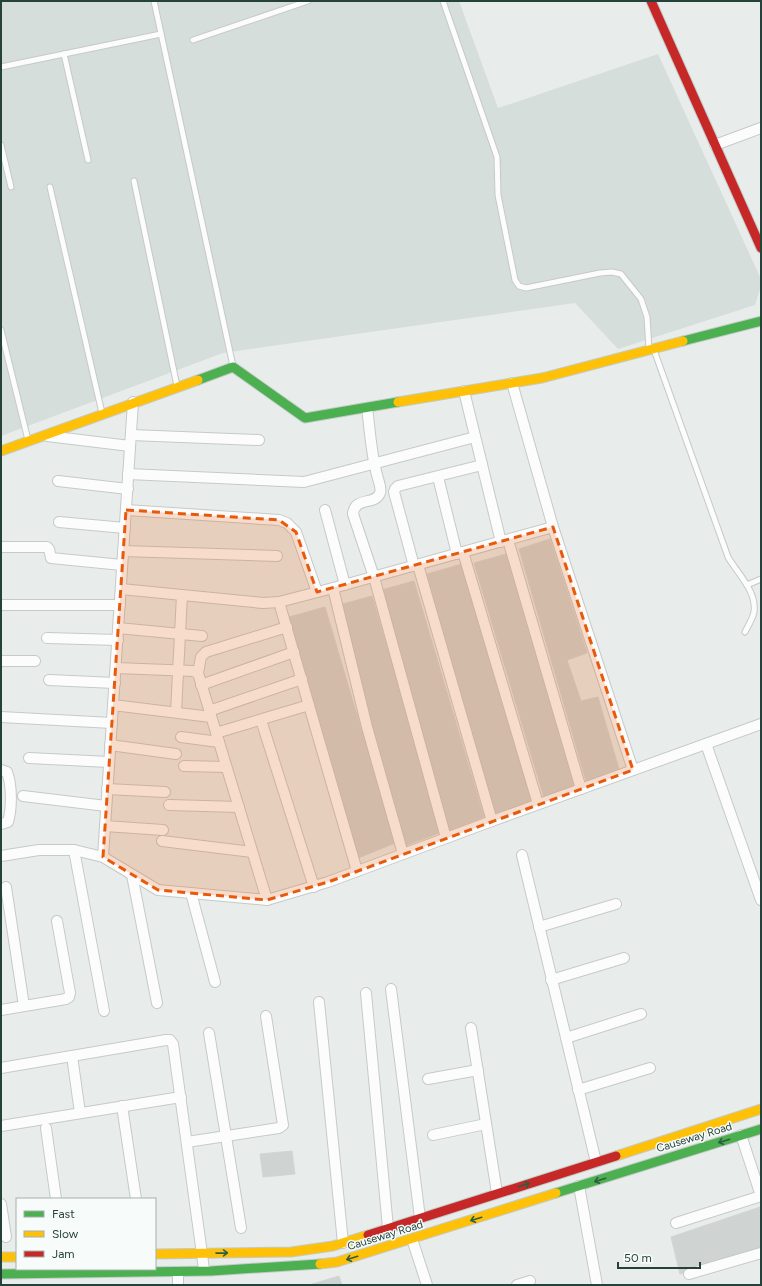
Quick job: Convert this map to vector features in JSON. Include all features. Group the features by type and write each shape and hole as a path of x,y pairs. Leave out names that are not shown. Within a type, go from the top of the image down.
{"main road":[{"path":"651,1 761,248"},
{"path":"1,451 233,366 305,418 542,378 761,321"},
{"name":"Causeway Road","path":"156,1254 291,1252 333,1246 761,1109"},
{"name":"Causeway Road","path":"1,1274 178,1272 296,1267 337,1262 761,1129"},
{"path":"1,1257 16,1257"}],"street":[{"path":"715,145 761,128"},
{"path":"512,383 553,527 633,770"},
{"path":"464,391 482,465 504,541 581,789"},
{"path":"103,857 133,402"},
{"path":"367,408 374,462 380,493 376,498 358,504 354,508 353,514 374,577 446,838"},
{"path":"131,434 259,440"},
{"path":"43,436 130,446"},
{"path":"128,474 304,482 374,462 475,437"},
{"path":"482,465 398,486 394,492 492,821"},
{"path":"438,477 538,804"},
{"path":"58,480 128,489"},
{"path":"126,510 279,520 287,523 296,532 317,592"},
{"path":"325,510 345,585"},
{"path":"59,522 125,528"},
{"path":"121,589 262,603 279,602 553,527"},
{"path":"1,547 47,547 51,558 122,564"},
{"path":"123,551 277,556"},
{"path":"333,588 366,721 403,854"},
{"path":"176,712 182,595"},
{"path":"279,602 357,871"},
{"path":"1,605 120,605"},
{"path":"267,900 198,673 201,657 206,652 287,627"},
{"path":"118,628 202,636"},
{"path":"48,638 118,640"},
{"path":"201,684 294,652"},
{"path":"1,661 35,661"},
{"path":"116,668 178,670 193,671 198,673"},
{"path":"113,705 210,714 302,679"},
{"path":"49,680 115,684"},
{"path":"181,737 217,738 261,720 309,706"},
{"path":"1,717 112,723"},
{"path":"261,720 314,886"},
{"path":"1,856 39,850 74,850 103,857 158,890 267,900 357,871 761,724"},
{"path":"706,744 759,889 761,900"},
{"path":"110,745 176,754"},
{"path":"28,758 109,762"},
{"path":"184,766 226,767"},
{"path":"1,770 7,772 10,780 10,815 8,822 1,824"},
{"path":"107,789 165,792"},
{"path":"23,796 106,806"},
{"path":"169,805 239,807"},
{"path":"105,826 252,852"},
{"path":"74,850 104,1011"},
{"path":"522,855 596,1162"},
{"path":"132,875 157,1003"},
{"path":"6,887 24,1006"},
{"path":"191,893 215,982"},
{"path":"539,927 616,904"},
{"path":"1,1010 66,999 69,997 70,993 57,921"},
{"path":"552,980 624,958"},
{"path":"391,990 420,1218"},
{"path":"366,993 388,1228"},
{"path":"319,1002 343,1243"},
{"path":"566,1038 641,1014"},
{"path":"187,1142 279,1128 282,1125 266,1016"},
{"path":"471,1028 497,1193"},
{"path":"209,1033 241,1228"},
{"path":"1,1068 170,1040 173,1044 204,1270"},
{"path":"72,1056 80,1113"},
{"path":"578,1090 650,1068"},
{"path":"428,1079 478,1070"},
{"path":"1,1126 180,1097"},
{"path":"122,1106 136,1198"},
{"path":"433,1135 486,1124"},
{"path":"46,1128 56,1198"},
{"path":"676,1223 761,1196 741,1135"},
{"path":"579,1186 597,1285"},
{"path":"1,1204 6,1237"},
{"path":"412,1239 427,1285"},
{"path":"689,1274 761,1253"},
{"path":"178,1272 178,1285"},
{"path":"517,1285 530,1281"}],"lane":[{"path":"154,1 233,366"},
{"path":"193,40 308,1"},
{"path":"443,1 497,157 498,196 515,280 519,286 526,288 600,273 612,272 621,274 641,299 646,317 651,350 728,557 747,585 753,600 754,612 745,632"},
{"path":"1,67 161,34"},
{"path":"64,54 88,160"},
{"path":"1,145 11,188"},
{"path":"134,181 177,387"},
{"path":"50,187 102,414"},
{"path":"1,330 29,441"},
{"path":"747,585 761,579"}],"highlighted area":[{"path":"126,510 279,520 296,532 317,592 553,527 633,770 328,882 267,900 158,890 103,857"}],"shaded area":[{"path":"1,1 459,1 498,108 658,54 761,279 761,286 755,305 618,349 575,303 223,353 1,436"}],"building":[{"path":"550,539 587,653 567,660 581,701 598,697 619,769 586,781 519,549"},
{"path":"506,554 576,791 544,798 474,563"},
{"path":"462,564 532,800 496,815 427,574"},
{"path":"414,581 484,817 447,832 378,591"},
{"path":"372,596 442,832 405,846 336,606"},
{"path":"325,607 395,843 358,858 289,617"},
{"path":"292,1151 295,1174 263,1177 260,1154"},
{"path":"760,1207 761,1249 680,1274 671,1237"},
{"path":"339,1276 342,1285 309,1285"}],"traffic: fast":[{"path":"683,341 761,321"},
{"path":"198,380 233,367 305,418 398,402"},
{"path":"556,1193 761,1129"},
{"path":"1,1274 211,1271 320,1264"}],"traffic: slow":[{"path":"398,402 542,378 683,341"},
{"path":"1,451 198,380"},
{"path":"616,1156 761,1109"},
{"path":"320,1264 337,1262 556,1193"},
{"path":"156,1254 291,1252 333,1246 368,1235"},
{"path":"1,1257 16,1257"}],"traffic: jam":[{"path":"651,1 761,248"},
{"path":"368,1235 616,1156"}]}
